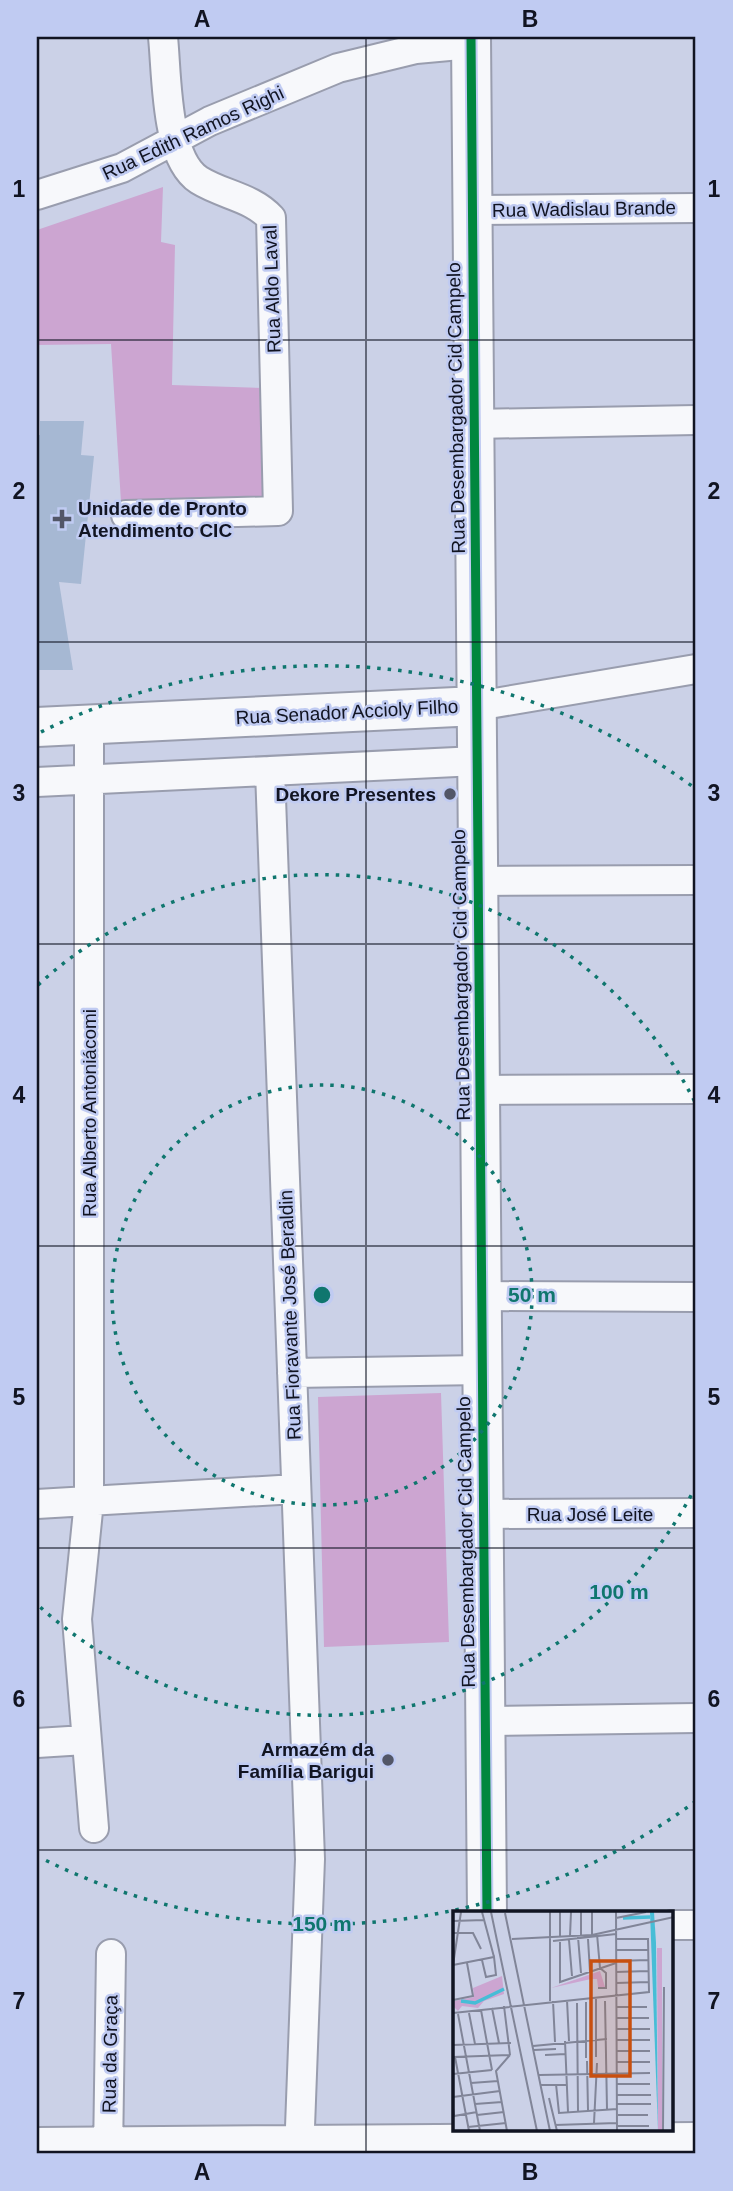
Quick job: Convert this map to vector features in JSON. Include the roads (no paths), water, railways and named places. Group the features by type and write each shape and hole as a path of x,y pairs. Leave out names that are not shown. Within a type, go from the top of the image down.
{"street":[{"name":"Rua Aldo Laval","path":"126,515 278,511 271,218 252,203 200,180 186,169 174,139 163,37"},
{"name":"Rua Edith Ramos Righi","path":"37,195 122,168 229,113 338,68 416,49 471,41"},
{"name":"Rua Desembargador Cid Campelo","path":"471,41 487,1911"},
{"name":"Rua Wadislau Brande","path":"472,210 696,208"},
{"path":"474,424 696,420"},
{"name":"Rua Senador Accioly Filho","path":"37,727 477,706 696,669"},
{"name":"Rua Alberto Antoniácomi","path":"89,725 89,1501 77,1619 94,1828"},
{"path":"37,782 477,761"},
{"name":"Rua Fioravante José Beraldin","path":"270,771 310,1859 299,2147"},
{"path":"478,881 696,880"},
{"path":"480,1090 696,1089"},
{"path":"482,1296 696,1297"},
{"path":"292,1373 482,1370"},
{"path":"37,1504 296,1489"},
{"name":"Rua José Leite","path":"483,1514 696,1513"},
{"path":"485,1721 696,1718"},
{"path":"37,1743 85,1740"},
{"path":"674,1925 696,1925"},
{"name":"Rua da Graça","path":"109,2147 111,1954"},
{"path":"37,2142 109,2147 299,2147 696,2137"}],"place":[{"name":"Unidade de Pronto Atendimento CIC","path":"62,519"},
{"name":"Dekore Presentes","path":"450,794"},
{"name":"Armazém da Família Barigui","path":"388,1760"}]}
